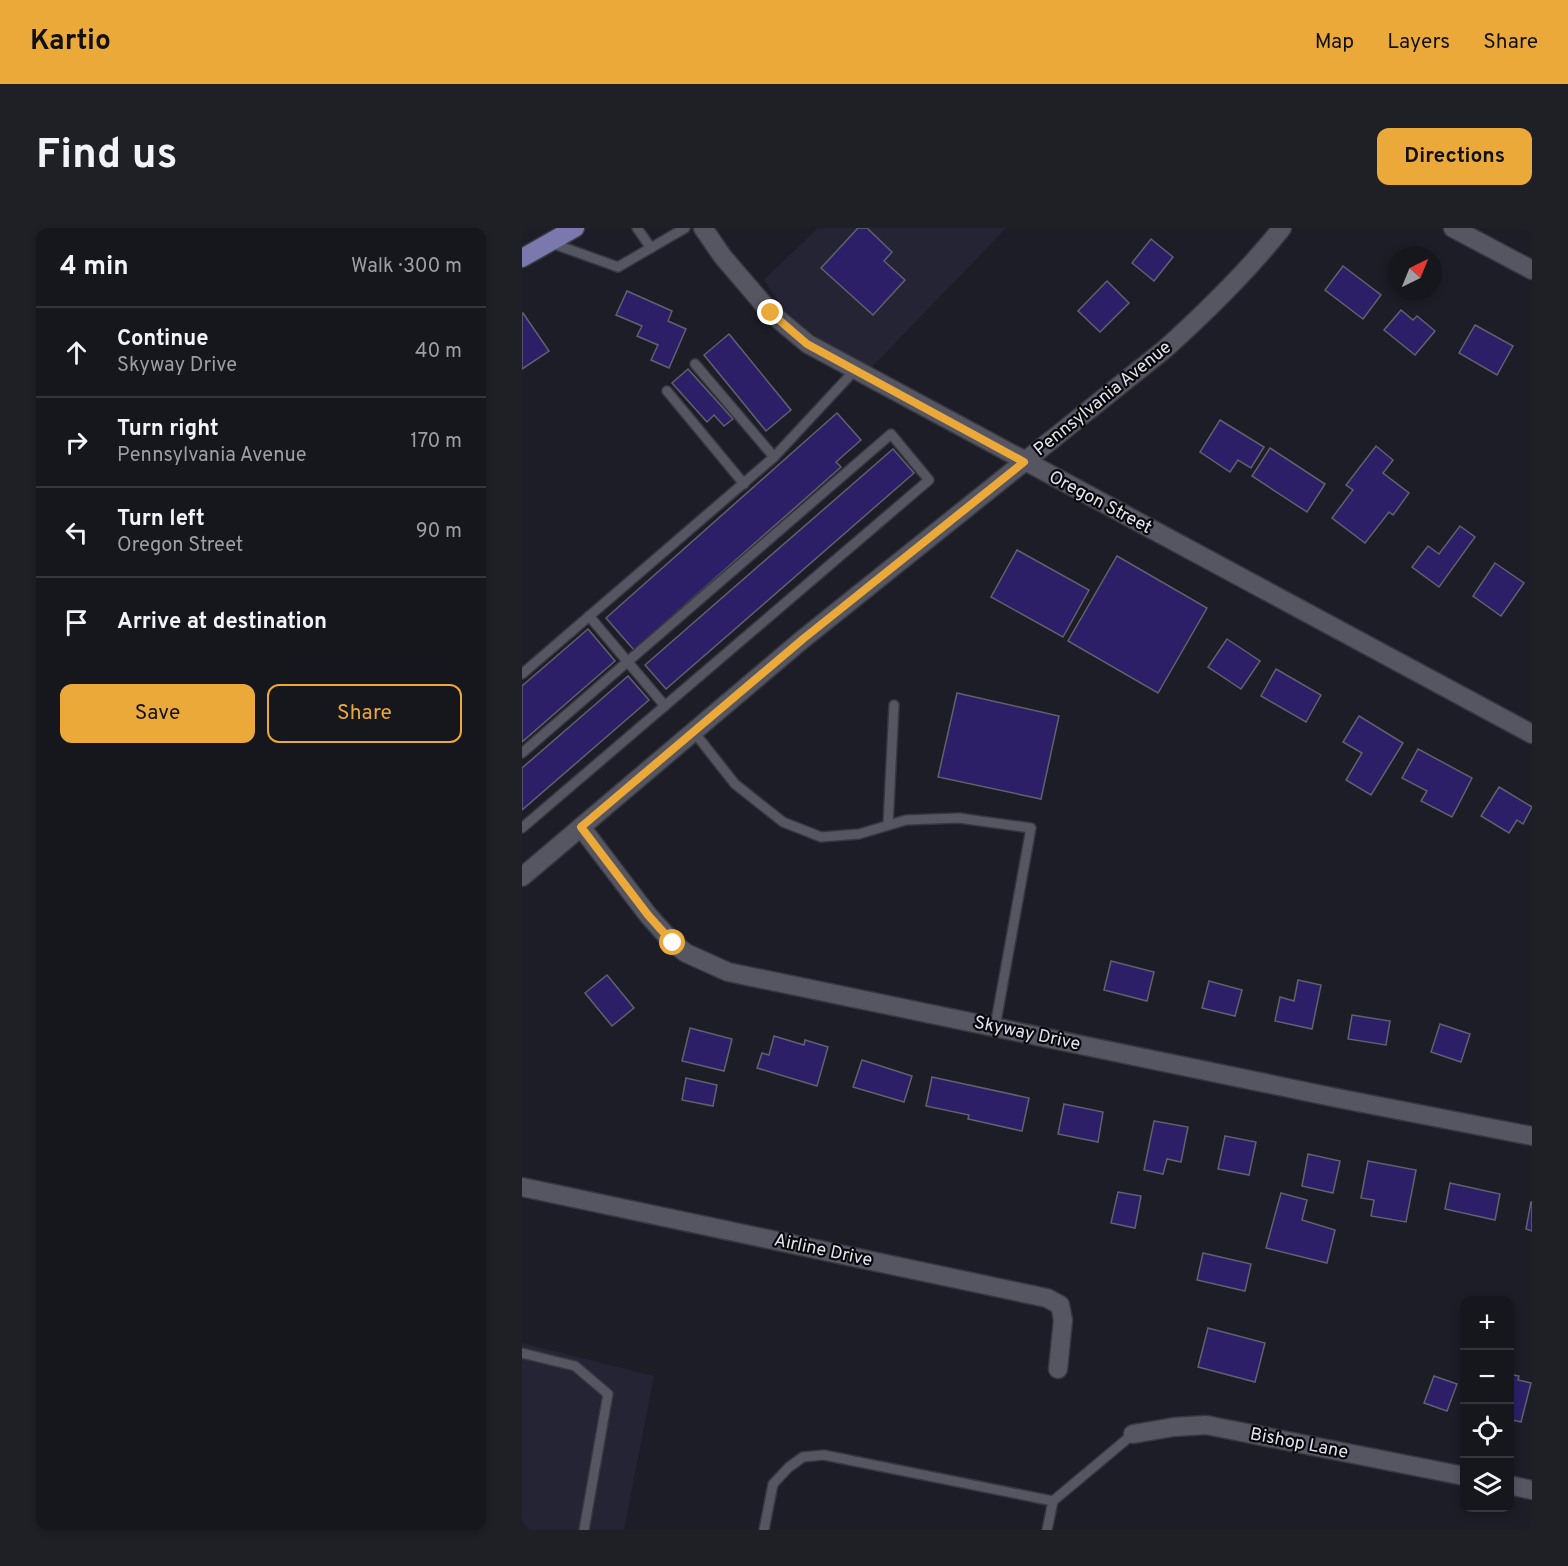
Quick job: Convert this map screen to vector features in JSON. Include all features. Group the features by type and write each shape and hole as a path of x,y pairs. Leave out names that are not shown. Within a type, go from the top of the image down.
{"main road":[{"path":"522,258 575,228"}],"street":[{"name":"Oregon Street","path":"703,228 723,257 771,313 807,344 1532,734"},
{"name":"Pennsylvania Avenue","path":"522,877 803,639 1165,349 1215,303 1266,249 1282,228"},
{"path":"1453,228 1532,270"},
{"name":"Skyway Drive","path":"581,827 648,915 673,943 686,953 728,972 1532,1136"},
{"name":"Airline Drive","path":"522,1187 1047,1298 1060,1305 1063,1320 1058,1369"},
{"name":"Bishop Lane","path":"1133,1434 1174,1427 1206,1425 1460,1475"},
{"path":"1514,1486 1532,1490"}],"lane":[{"path":"637,228 651,248"},
{"path":"551,243 618,267 685,228"},
{"path":"695,364 774,457"},
{"path":"522,674 774,457 855,370"},
{"path":"667,391 744,484"},
{"path":"522,753 891,434 929,480 522,828"},
{"path":"589,616 665,706"},
{"path":"888,825 894,705"},
{"path":"694,732 735,784 783,822 821,837 859,834 906,820 959,818 1031,828 995,1027"},
{"path":"522,1353 575,1366 608,1394 584,1530"},
{"path":"1047,1530 1053,1501 1133,1434"},
{"path":"764,1530 773,1484 789,1467 803,1457 824,1455 1053,1501"}],"shaded area":[{"path":"818,228 1006,228 870,369 819,339 785,311 764,280"},
{"path":"522,1343 654,1376 624,1530 522,1530"}],"building":[{"path":"858,228 867,228 892,252 884,261 905,280 873,315 821,268"},
{"path":"1151,239 1173,257 1154,281 1132,263"},
{"path":"1343,266 1381,295 1363,319 1325,290"},
{"path":"1107,281 1129,303 1100,332 1078,311"},
{"path":"627,291 672,311 668,321 686,329 669,368 651,360 658,345 637,336 642,326 616,315"},
{"path":"1401,310 1413,320 1417,316 1435,331 1415,355 1384,330"},
{"path":"522,314 549,351 522,369"},
{"path":"1475,325 1513,346 1497,375 1459,353"},
{"path":"729,334 791,410 766,431 704,355"},
{"path":"688,369 733,419 724,426 714,415 707,422 672,383"},
{"path":"837,413 861,440 836,462 841,467 634,650 606,618"},
{"path":"1220,420 1264,447 1251,468 1238,460 1230,472 1200,452"},
{"path":"1376,446 1393,460 1383,473 1409,493 1393,515 1389,512 1365,543 1332,518 1353,490 1346,485"},
{"path":"1270,448 1325,484 1307,512 1252,476"},
{"path":"893,449 914,473 666,689 645,665"},
{"path":"1460,526 1475,537 1439,587 1412,567 1428,546 1439,554"},
{"path":"1017,550 1089,590 1063,637 991,597"},
{"path":"1117,556 1207,608 1158,693 1068,641"},
{"path":"1495,563 1524,583 1501,616 1473,596"},
{"path":"588,629 615,661 522,742 522,686"},
{"path":"1227,639 1260,661 1241,689 1208,667"},
{"path":"1276,669 1321,695 1306,722 1261,696"},
{"path":"628,676 649,700 522,810 522,768"},
{"path":"957,693 1059,716 1041,799 938,777"},
{"path":"1359,716 1403,743 1371,795 1346,780 1362,753 1343,742"},
{"path":"1418,749 1472,778 1452,817 1421,801 1427,791 1402,778"},
{"path":"1499,787 1532,807 1523,824 1517,820 1509,833 1481,816"},
{"path":"1111,961 1154,972 1147,1001 1104,990"},
{"path":"607,975 634,1008 612,1026 585,993"},
{"path":"1298,980 1321,985 1312,1029 1275,1021 1280,997 1294,1001"},
{"path":"1209,981 1242,990 1235,1016 1202,1008"},
{"path":"1352,1015 1390,1021 1386,1045 1348,1039"},
{"path":"1440,1024 1470,1034 1461,1062 1431,1052"},
{"path":"690,1028 732,1039 724,1071 682,1061"},
{"path":"774,1036 804,1045 805,1040 828,1047 817,1086 757,1068 762,1053 769,1055"},
{"path":"862,1060 912,1076 904,1102 853,1087"},
{"path":"932,1077 1029,1098 1022,1131 968,1119 969,1115 926,1106"},
{"path":"686,1078 717,1085 713,1106 682,1100"},
{"path":"1064,1104 1103,1112 1098,1142 1058,1134"},
{"path":"1154,1121 1188,1127 1181,1162 1167,1159 1163,1174 1144,1170"},
{"path":"1225,1136 1256,1142 1249,1175 1218,1169"},
{"path":"1308,1154 1340,1161 1333,1193 1302,1186"},
{"path":"1368,1161 1416,1170 1406,1222 1371,1216 1374,1200 1361,1198"},
{"path":"1450,1183 1500,1194 1495,1220 1445,1209"},
{"path":"1118,1192 1141,1196 1135,1228 1111,1223"},
{"path":"1281,1193 1307,1200 1302,1220 1335,1230 1327,1263 1266,1248"},
{"path":"1532,1202 1532,1231 1526,1229"},
{"path":"1203,1253 1251,1264 1245,1291 1197,1280"},
{"path":"1208,1328 1265,1343 1255,1382 1198,1367"},
{"path":"1514,1375 1519,1376 1518,1380 1531,1383 1521,1422 1514,1420"},
{"path":"1434,1376 1457,1384 1447,1411 1424,1403"}],"route":[{"path":"673,943 648,915 581,827 803,639 1024,462 807,344 771,313"}]}
